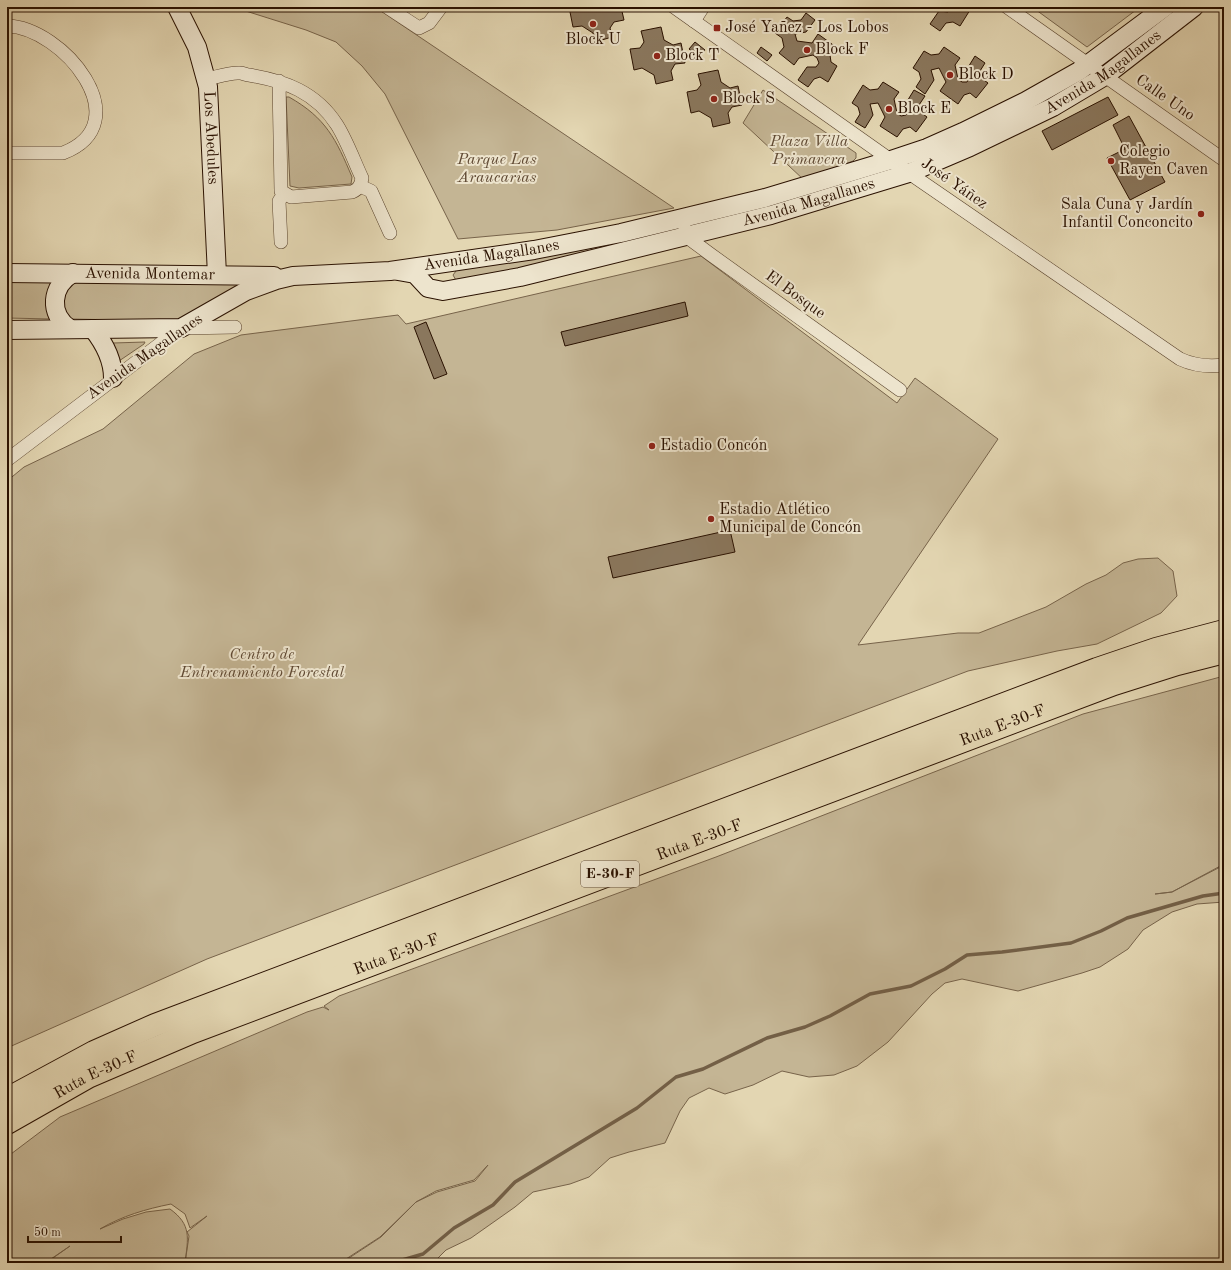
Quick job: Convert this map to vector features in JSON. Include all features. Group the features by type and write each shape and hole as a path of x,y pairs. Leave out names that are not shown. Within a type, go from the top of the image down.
{"highway":[{"name":"Ruta E-30-F","path":"7,1099 63,1067 155,1025 1091,671 1156,649 1224,631"},
{"name":"Ruta E-30-F","path":"7,1123 88,1077 193,1032 1114,684 1177,664 1224,652"}],"main road":[{"name":"Los Abedules","path":"177,7 198,47 207,83 217,275"},
{"name":"Avenida Magallanes","path":"181,328 246,292 276,280 293,276 390,271 534,250 682,219 766,198 891,160 927,148 1026,101 1089,65 1165,7"},
{"name":"Avenida Magallanes","path":"390,271 415,274 428,288 433,290 451,290 520,277 771,215 909,173 1010,129 1053,107 1105,76 1194,7"},
{"path":"451,290 445,276 448,270 460,261"},
{"name":"Avenida Montemar","path":"7,272 293,276"},
{"path":"70,329 58,317 54,300 62,281 73,273"},
{"path":"7,330 181,328"},
{"path":"93,329 106,349 113,370 113,378"}],"street":[{"path":"387,7 415,26 423,27 429,23 441,7"},
{"name":"José Yáñez","path":"674,7 909,173 1180,359 1191,365 1224,365"},
{"path":"694,21 703,7"},
{"name":"Calle Uno","path":"1007,7 1224,160"},
{"path":"7,26 22,28 41,36 63,51 80,71 92,93 96,106 96,117 94,125 86,139 72,150 63,153 7,153"},
{"path":"207,83 242,81 248,75 279,81 301,91 329,114 337,126 362,178 360,186 352,192 291,197 284,194 280,188 279,81"},
{"path":"360,186 371,191 390,233"},
{"path":"281,242 279,201 284,194"},
{"path":"682,219 687,236"},
{"name":"El Bosque","path":"687,236 900,390"},
{"path":"181,328 235,327"},
{"name":"Avenida Magallanes","path":"7,460 113,378 181,328"}],"green space":[{"name":"Parque Las Araucarias","path":"233,7 375,7 674,208 557,230 458,239 385,94 362,66 336,42 306,30"},
{"path":"1032,7 1140,7 1087,47"},
{"name":"Plaza Villa Primavera","path":"763,90 856,153 856,158 853,161 804,180 743,123"},
{"path":"286,97 289,97 302,105 312,113 328,131 341,151 352,177 351,184 299,188 290,186"},
{"path":"669,227 671,235 457,282 453,275 459,267"},
{"name":"Centro de Entrenamiento Forestal","path":"701,256 897,403 915,378 998,439 858,645 958,633 979,633 1046,607 1086,584 1106,575 1123,563 1138,559 1158,558 1173,571 1177,596 1161,613 1097,644 1057,651 968,671 207,959 7,1048 7,481 24,467 103,429 194,354 241,335 398,315 406,324"},
{"path":"7,280 54,280 48,289 47,294 52,319 7,318"},
{"path":"71,282 240,284 180,321 70,319 64,312 62,293"},
{"path":"145,342 144,344 119,361 113,343"},
{"path":"1224,676 1224,864 1172,892 1224,865 1224,902 1197,904 1172,912 1143,930 1128,949 1100,967 1018,991 962,979 945,983 932,994 888,1042 857,1066 834,1075 809,1077 782,1071 753,1085 725,1094 709,1088 689,1098 680,1111 665,1143 610,1158 589,1177 570,1184 533,1192 515,1207 471,1238 446,1250 433,1263 334,1263 346,1260 381,1237 416,1202 380,1237 346,1259 332,1263 46,1263 70,1246 45,1263 7,1263 7,1157 60,1117 307,1012 323,1007 329,1010 324,1006 339,996 716,857 1083,714","holes":["488,1165 475,1181 437,1192 416,1202 436,1191 474,1180","171,1204 185,1214 190,1228 207,1216 187,1232 189,1236 185,1263 187,1233 182,1221 170,1209 146,1212 123,1219 100,1229 117,1220 134,1214"]}],"building":[{"name":"Block U","path":"569,7 621,7 624,20 614,22 610,28 612,37 595,42 593,33 582,26 573,27"},
{"path":"951,7 964,7 970,10 960,26 953,22 946,23 940,31 930,24 939,11 948,12"},
{"name":"Block F","path":"806,13 815,20 806,32 795,34 797,41 812,43 818,34 836,47 830,55 831,62 837,66 828,82 820,77 814,79 808,87 798,80 807,67 816,67 819,63 817,58 813,55 799,58 794,65 779,53 784,47 782,38 775,33 787,17 793,21 801,20"},
{"name":"Block T","path":"661,27 664,40 673,45 681,43 685,63 675,64 671,71 673,80 656,84 654,75 642,68 634,70 630,49 640,48 644,42 641,31"},
{"path":"695,42 705,50 699,57 689,49"},
{"path":"761,47 772,55 767,61 757,53"},
{"name":"Block D","path":"944,47 960,58 955,65 958,79 962,82 967,82 970,77 967,69 975,56 985,63 980,71 981,78 988,83 976,98 970,93 964,95 958,104 940,91 946,82 939,68 931,70 934,80 925,94 916,87 921,79 919,72 913,68 924,51 931,55 939,54"},
{"name":"Block S","path":"718,70 721,82 730,88 738,86 742,105 732,107 728,113 730,123 713,127 711,118 699,111 691,113 687,92 697,90 701,85 698,74"},
{"name":"Block E","path":"883,82 899,92 894,99 897,113 901,116 906,115 909,111 906,103 914,90 925,96 919,105 920,112 927,117 916,132 910,127 903,129 897,137 880,126 885,117 878,103 870,104 873,115 865,128 855,122 860,114 858,107 852,103 863,85 870,90 878,89"},
{"path":"1108,97 1118,115 1052,150 1042,131"},
{"path":"1129,116 1165,182 1130,200 1107,158 1125,149 1113,125"},
{"path":"685,302 688,316 565,346 561,332"},
{"path":"426,322 447,374 434,379 414,327"},
{"path":"730,530 735,552 613,578 608,557"}],"waterway":[{"path":"392,1263 423,1254 454,1228 493,1205 515,1182 637,1108 676,1077 703,1069 767,1038 805,1027 830,1016 870,994 911,986 945,969 967,955 1071,943 1101,931 1127,918 1203,896 1224,893"}],"place":[{"name":"Block U","path":"593,24"},
{"name":"José Yañez - Los Lobos","path":"717,28"},
{"name":"Block F","path":"807,50"},
{"name":"Block T","path":"657,56"},
{"name":"Block D","path":"950,75"},
{"name":"Block S","path":"714,99"},
{"name":"Block E","path":"889,109"},
{"name":"Colegio Rayen Caven","path":"1111,161"},
{"name":"Sala Cuna y Jardín Infantil Conconcito","path":"1201,214"},
{"name":"Estadio Concón","path":"652,446"},
{"name":"Estadio Atlético Municipal de Concón","path":"711,519"}]}
